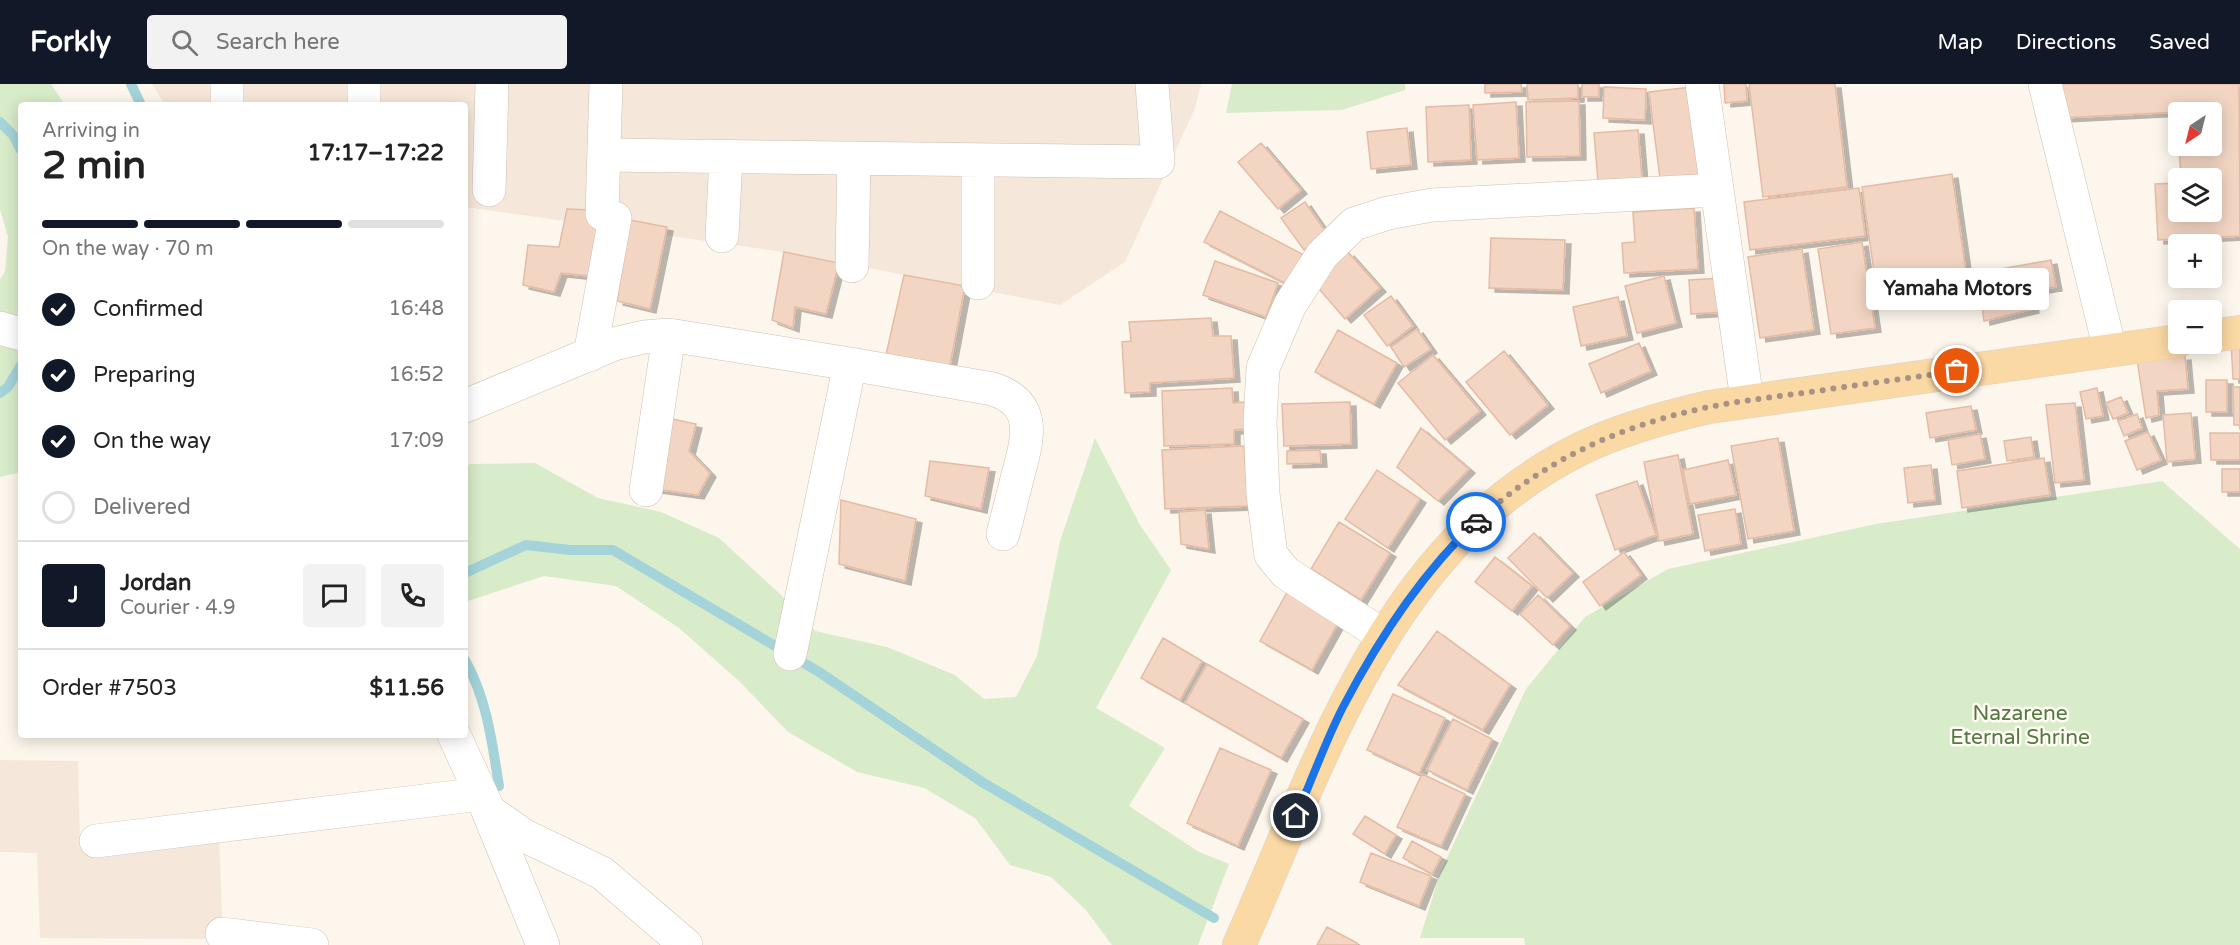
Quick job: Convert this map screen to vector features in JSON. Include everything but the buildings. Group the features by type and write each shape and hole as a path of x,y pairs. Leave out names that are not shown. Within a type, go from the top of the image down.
{"main road":[{"path":"2222,334 2240,332"},
{"path":"1239,945 1342,708 1384,636 1448,549 1493,506 1538,474 1581,449 1613,435 1677,414 1747,400 2168,342"}],"street":[{"path":"227,84 227,102"},
{"path":"364,84 364,102"},
{"path":"489,190 492,84"},
{"path":"590,355 608,216 604,155 606,84"},
{"path":"604,155 1158,162 1152,84"},
{"path":"1702,84 1747,400"},
{"path":"2045,84 2110,350"},
{"path":"722,236 726,157"},
{"path":"852,266 854,158"},
{"path":"978,160 978,283"},
{"path":"1384,636 1286,573 1271,555 1263,494 1260,422 1263,368 1290,305 1322,255 1353,224 1388,213 1432,205 1717,190"},
{"path":"0,328 18,333"},
{"path":"646,490 669,335"},
{"path":"468,405 614,344 644,337 669,335 993,389 1008,394 1017,402 1024,414 1028,429 1003,534"},
{"path":"790,654 850,364"},
{"path":"455,738 489,811 522,835 602,873 686,945"},
{"path":"96,841 481,794"},
{"path":"481,794 543,945"},
{"path":"222,934 312,945"}],"shaded area":[{"path":"152,84 1201,84 1195,108 1125,262 1060,305 791,253 468,207 468,102 163,102"},
{"path":"0,760 78,761 80,841 219,837 223,939 40,938 37,853 0,852"}],"green space":[{"path":"0,84 51,84 63,102 18,102 18,473 0,477 0,279 5,272 8,237 0,209"},
{"path":"1232,84 1405,84 1405,90 1342,110 1226,113"},
{"path":"1095,438 1140,525 1171,570 1096,708 1165,748 1129,806 1199,852 1229,864 1198,945 1112,945 1085,909 1051,877 1010,865 975,818 924,788 857,772 788,732 740,682 679,628 616,586 544,576 468,601 468,465 535,463 598,498 661,512 719,538 780,594 815,631 887,647 955,675 984,699 1016,697 1037,656 1060,541"},
{"name":"Nazarene Eternal Shrine","path":"2162,481 2240,549 2240,945 1525,945 1524,938 1420,938 1440,873 1526,689 1585,617 1668,569 1876,524"}],"waterway":[{"path":"131,84 140,102"},
{"path":"0,122 13,135 18,144"},
{"path":"0,393 8,387 18,370"},
{"path":"468,572 526,545 570,550 613,550 819,672 982,782 1214,918"},
{"path":"468,666 484,705 499,786"}],"way so far":[{"path":"1476,522 1515,489 1558,461 1613,435 1643,424 1677,414 1747,400 1957,371"}],"place":[{"name":"Yamaha Motors","path":"1957,371"}],"route":[{"path":"1296,816 1342,708 1384,636 1448,549 1476,522"}]}
